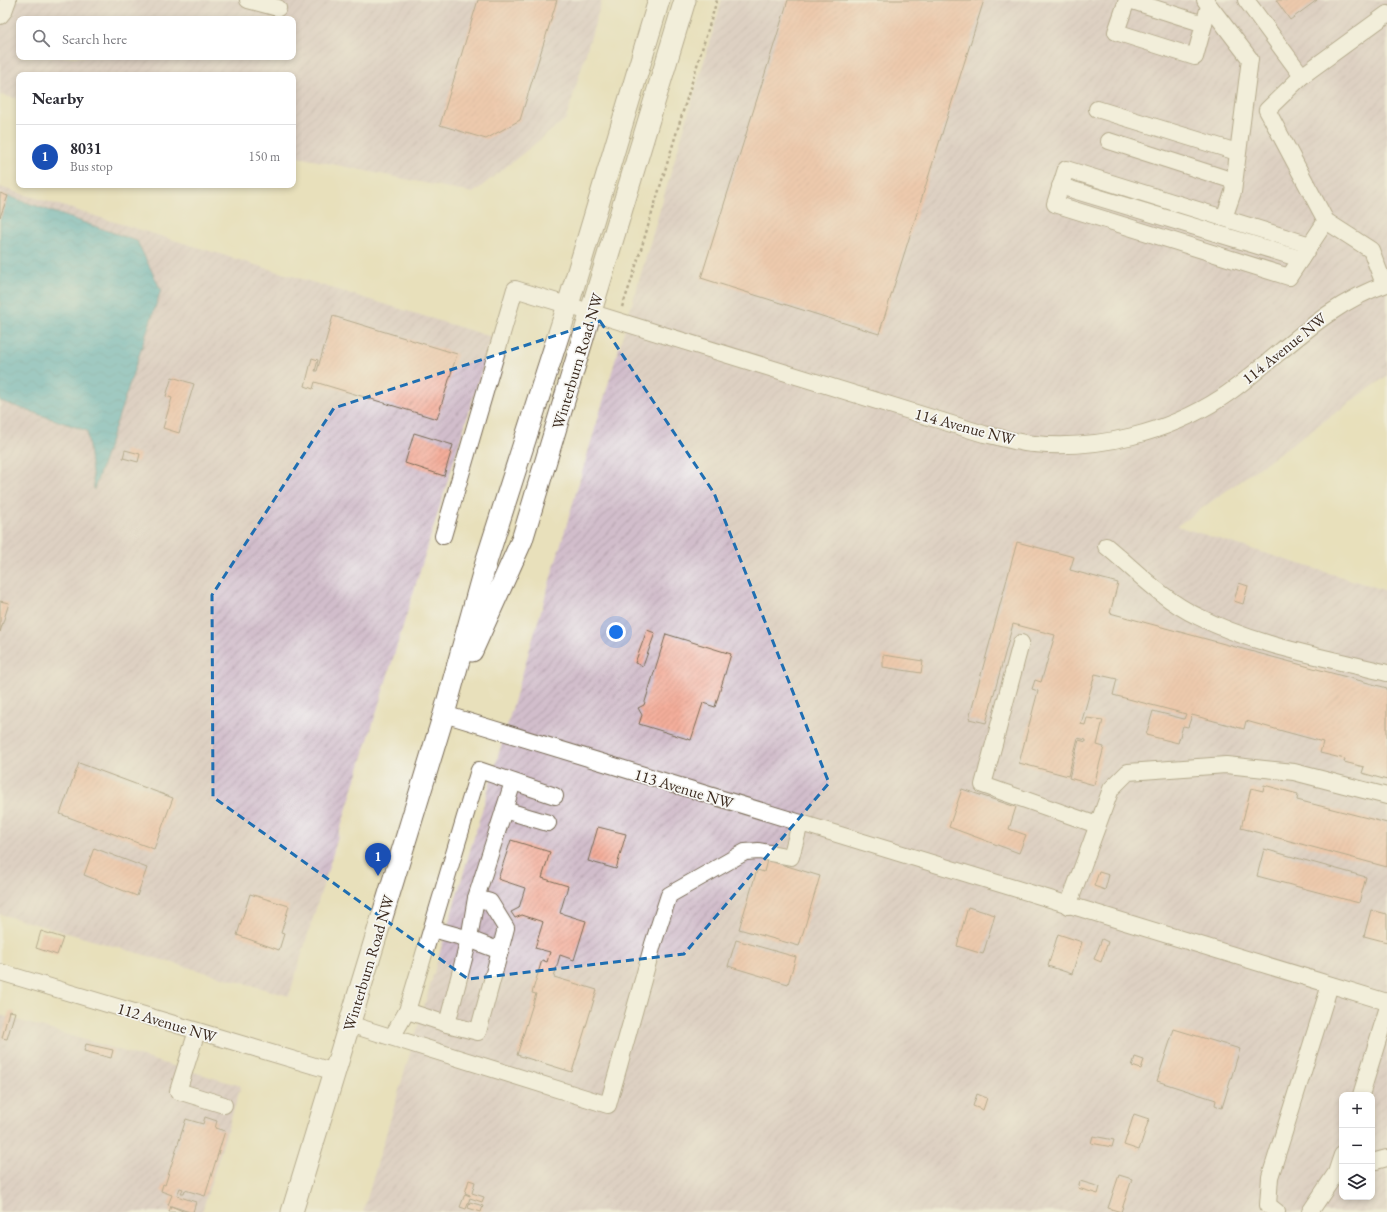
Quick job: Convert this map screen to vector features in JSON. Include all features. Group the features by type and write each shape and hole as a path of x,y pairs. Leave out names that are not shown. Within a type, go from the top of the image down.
{"main road":[{"name":"Winterburn Road NW","path":"292,1212 444,714 487,559 568,305 658,0"},
{"name":"Winterburn Road NW","path":"444,714 522,540 592,313 685,0"}],"street":[{"path":"0,16 4,11 8,0"},
{"path":"248,0 278,8"},
{"path":"1204,24 1128,0 1116,32 1195,57 1204,24 1207,3"},
{"path":"1246,0 1302,76"},
{"path":"1207,3 1250,59 1233,192 1224,218"},
{"path":"1386,284 1371,250 1326,221 1267,110 1302,76 1387,14"},
{"path":"1097,109 1237,152"},
{"path":"1109,142 1234,181"},
{"path":"1310,245 1066,169 1055,204 1289,277 1326,221"},
{"name":"114 Avenue NW","path":"443,536 515,289 984,434 1033,444 1075,445 1115,440 1154,430 1188,416 1226,394 1328,312 1368,290 1386,284"},
{"path":"1106,546 1170,599 1197,616 1253,639 1387,673"},
{"path":"1021,643 983,785 1097,825"},
{"name":"113 Avenue NW","path":"444,714 1068,906 1387,1002"},
{"path":"1068,906 1111,789 1128,772 1226,765 1294,772 1387,796"},
{"path":"392,1037 407,1011 480,770 555,796"},
{"path":"447,1024 469,939 476,898 513,782"},
{"path":"504,810 548,823"},
{"path":"349,1024 608,1105 653,944 669,895 745,852 759,851 791,857 800,824"},
{"path":"407,1011 478,1032 506,928 490,902 476,898"},
{"path":"432,929 469,939 500,951"},
{"name":"112 Avenue NW","path":"0,972 334,1072"},
{"path":"1277,1212 1268,1205 1270,1177 1330,985"},
{"path":"1362,1092 1380,1054 1387,1010"},
{"path":"197,1031 178,1091 224,1105"},
{"path":"1375,1161 1387,1158"},
{"path":"1310,1212 1339,1172"}],"path":[{"path":"618,321 634,274 717,0"}],"highlighted area":[{"path":"600,321 714,493 829,783 684,954 468,979 213,797 212,595 334,408"}],"shaded area":[{"path":"0,0 602,0 566,119 473,193 296,157 296,72 16,72 16,98 0,95"},
{"path":"722,0 1387,0 1387,376 1177,526 1387,591 1387,1212 363,1212"},
{"path":"0,187 492,337 289,996 0,914"},
{"path":"0,1015 241,1086 202,1212 0,1212"}],"water":[{"path":"8,196 137,241 161,290 94,490 87,431 0,401 0,220"}],"building":[{"path":"478,0 557,0 520,120 486,139 440,125"},
{"path":"788,0 984,0 879,334 701,278"},
{"path":"1276,0 1317,0 1290,20"},
{"path":"0,193 8,196 0,217"},
{"path":"333,316 457,354 437,419 315,382 313,389 305,386 312,358 318,360 315,371 317,371"},
{"path":"172,377 194,384 179,433 163,428 172,398 166,396"},
{"path":"414,433 453,445 444,476 405,463"},
{"path":"125,450 140,454 138,462 123,458"},
{"path":"1017,542 1074,557 1070,570 1118,583 1110,613 1387,688 1387,780 1362,773 1364,767 1344,762 1345,759 1320,753 1323,742 1246,721 1244,729 1192,715 1188,727 1183,726 1178,743 1146,735 1153,711 1184,719 1186,714 1113,695 1117,679 1095,674 1081,724 1085,725 1087,718 1103,720 1097,745 1104,747 1094,785 1069,778 1079,740 1086,742 1086,740 1078,738 1068,776 1019,763 1038,691 1032,689 1035,680 1041,682 1055,635 1013,624 986,723 969,719"},
{"path":"1239,583 1248,586 1243,604 1234,601"},
{"path":"0,601 9,603 0,632"},
{"path":"647,630 655,633 643,666 635,663"},
{"path":"666,634 731,654 715,707 703,703 691,740 639,724 642,715 638,708 644,705"},
{"path":"883,655 923,661 921,673 883,667"},
{"path":"79,763 173,798 154,849 60,814"},
{"path":"1264,785 1298,794 1297,800 1387,823 1387,867 1241,828 1251,788 1263,791"},
{"path":"962,789 1016,807 1009,829 1026,835 1019,853 949,827"},
{"path":"598,827 626,834 616,869 588,861"},
{"path":"511,840 550,852 542,878 568,886 560,913 586,921 574,960 560,955 554,977 597,990 572,1072 517,1055 536,994 532,993 542,960 547,962 550,952 535,948 543,922 522,915 515,918 511,912 519,908 525,888 498,879"},
{"path":"94,848 147,868 137,896 84,875"},
{"path":"1264,849 1366,877 1359,903 1257,876"},
{"path":"767,860 820,876 799,946 739,929 757,870 764,872"},
{"path":"1099,872 1109,875 1105,890 1094,886"},
{"path":"250,894 289,906 281,933 284,934 279,950 237,935"},
{"path":"968,907 995,915 983,954 957,946"},
{"path":"1371,910 1387,914 1387,942 1364,936"},
{"path":"41,931 63,938 57,955 36,948"},
{"path":"1058,934 1082,942 1072,974 1048,966"},
{"path":"1102,939 1108,942 1101,962 1094,959"},
{"path":"736,940 796,957 788,984 728,966"},
{"path":"9,1011 15,1012 7,1039 2,1038"},
{"path":"1174,1029 1240,1049 1222,1108 1215,1105 1216,1100 1157,1081"},
{"path":"86,1044 113,1050 111,1058 84,1051"},
{"path":"1135,1057 1144,1060 1141,1069 1132,1066"},
{"path":"977,1094 987,1098 983,1110 973,1106"},
{"path":"1134,1114 1149,1119 1139,1150 1124,1145"},
{"path":"205,1117 217,1121 215,1128 225,1131 205,1196 185,1190 184,1193 181,1193 183,1189 180,1188 177,1196 196,1202 193,1212 190,1212 168,1205 172,1195 161,1191 163,1184 165,1185 186,1119 203,1124"},
{"path":"1093,1136 1114,1140 1112,1147 1091,1143"},
{"path":"1119,1175 1132,1179 1121,1212 1108,1208"},
{"path":"469,1180 475,1182 472,1193 484,1197 482,1202 470,1198 466,1209 460,1207 465,1194 470,1196 465,1193"},
{"path":"1080,1181 1100,1187 1098,1194 1078,1188"},
{"path":"470,1202 483,1206 481,1212 468,1208"},
{"path":"171,1206 185,1212 169,1212"}],"place":[{"name":"8031","path":"378,876"}]}
